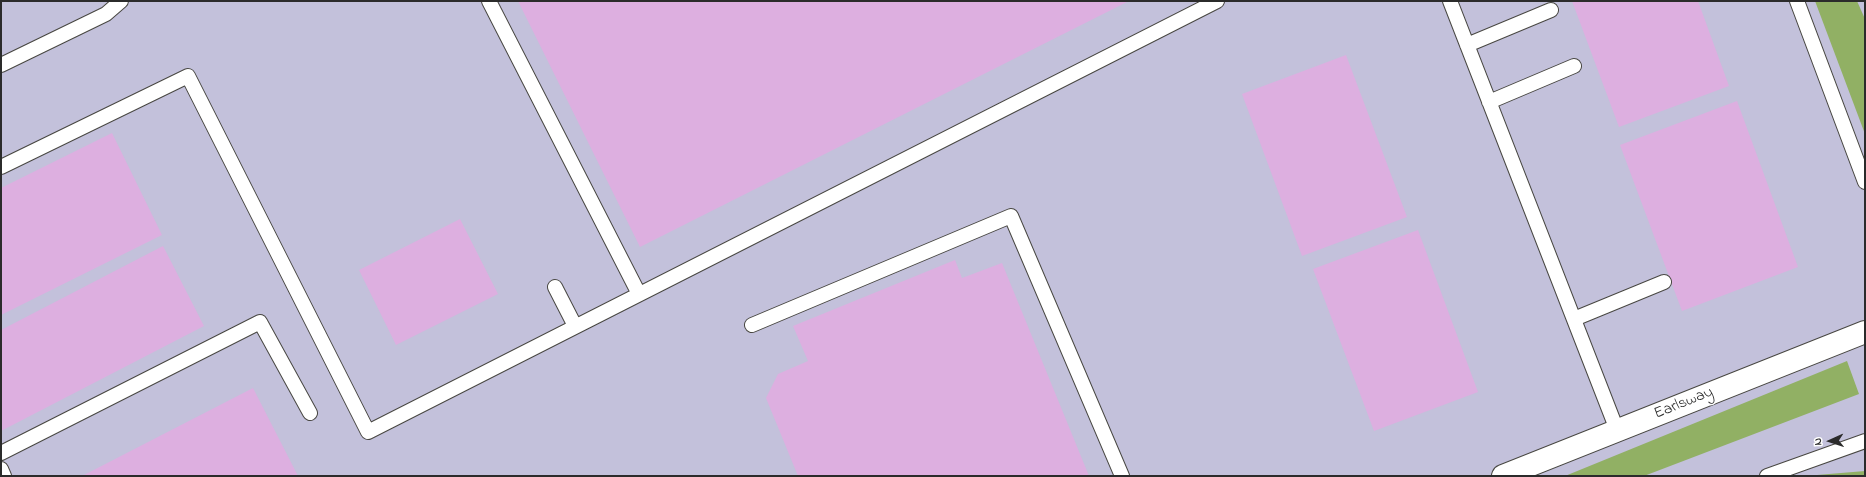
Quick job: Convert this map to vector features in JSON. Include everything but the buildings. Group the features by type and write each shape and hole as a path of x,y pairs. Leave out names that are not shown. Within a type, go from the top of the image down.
{"street":[{"name":"Earlsway","path":"1503,476 1865,332"}],"lane":[{"path":"1,65 106,14 121,1"},
{"path":"489,1 639,294"},
{"path":"1,167 188,76 368,432 1217,1"},
{"path":"1450,1 1617,430"},
{"path":"1797,1 1865,182"},
{"path":"1467,45 1551,10"},
{"path":"1489,102 1574,66"},
{"path":"752,325 1011,216 1122,476"},
{"path":"1574,319 1664,282"},
{"path":"555,287 575,326"},
{"path":"1,453 260,322 310,412"},
{"path":"1768,476 1865,441"},
{"path":"1,468 4,476"}],"shaded area":[{"path":"1,1 1865,1 1865,476 1,476"}],"green space":[{"path":"1815,1 1857,1 1865,19 1865,134"},
{"path":"1847,361 1859,394 1644,476 1565,476"},
{"path":"1865,471 1865,476 1805,476"}]}
